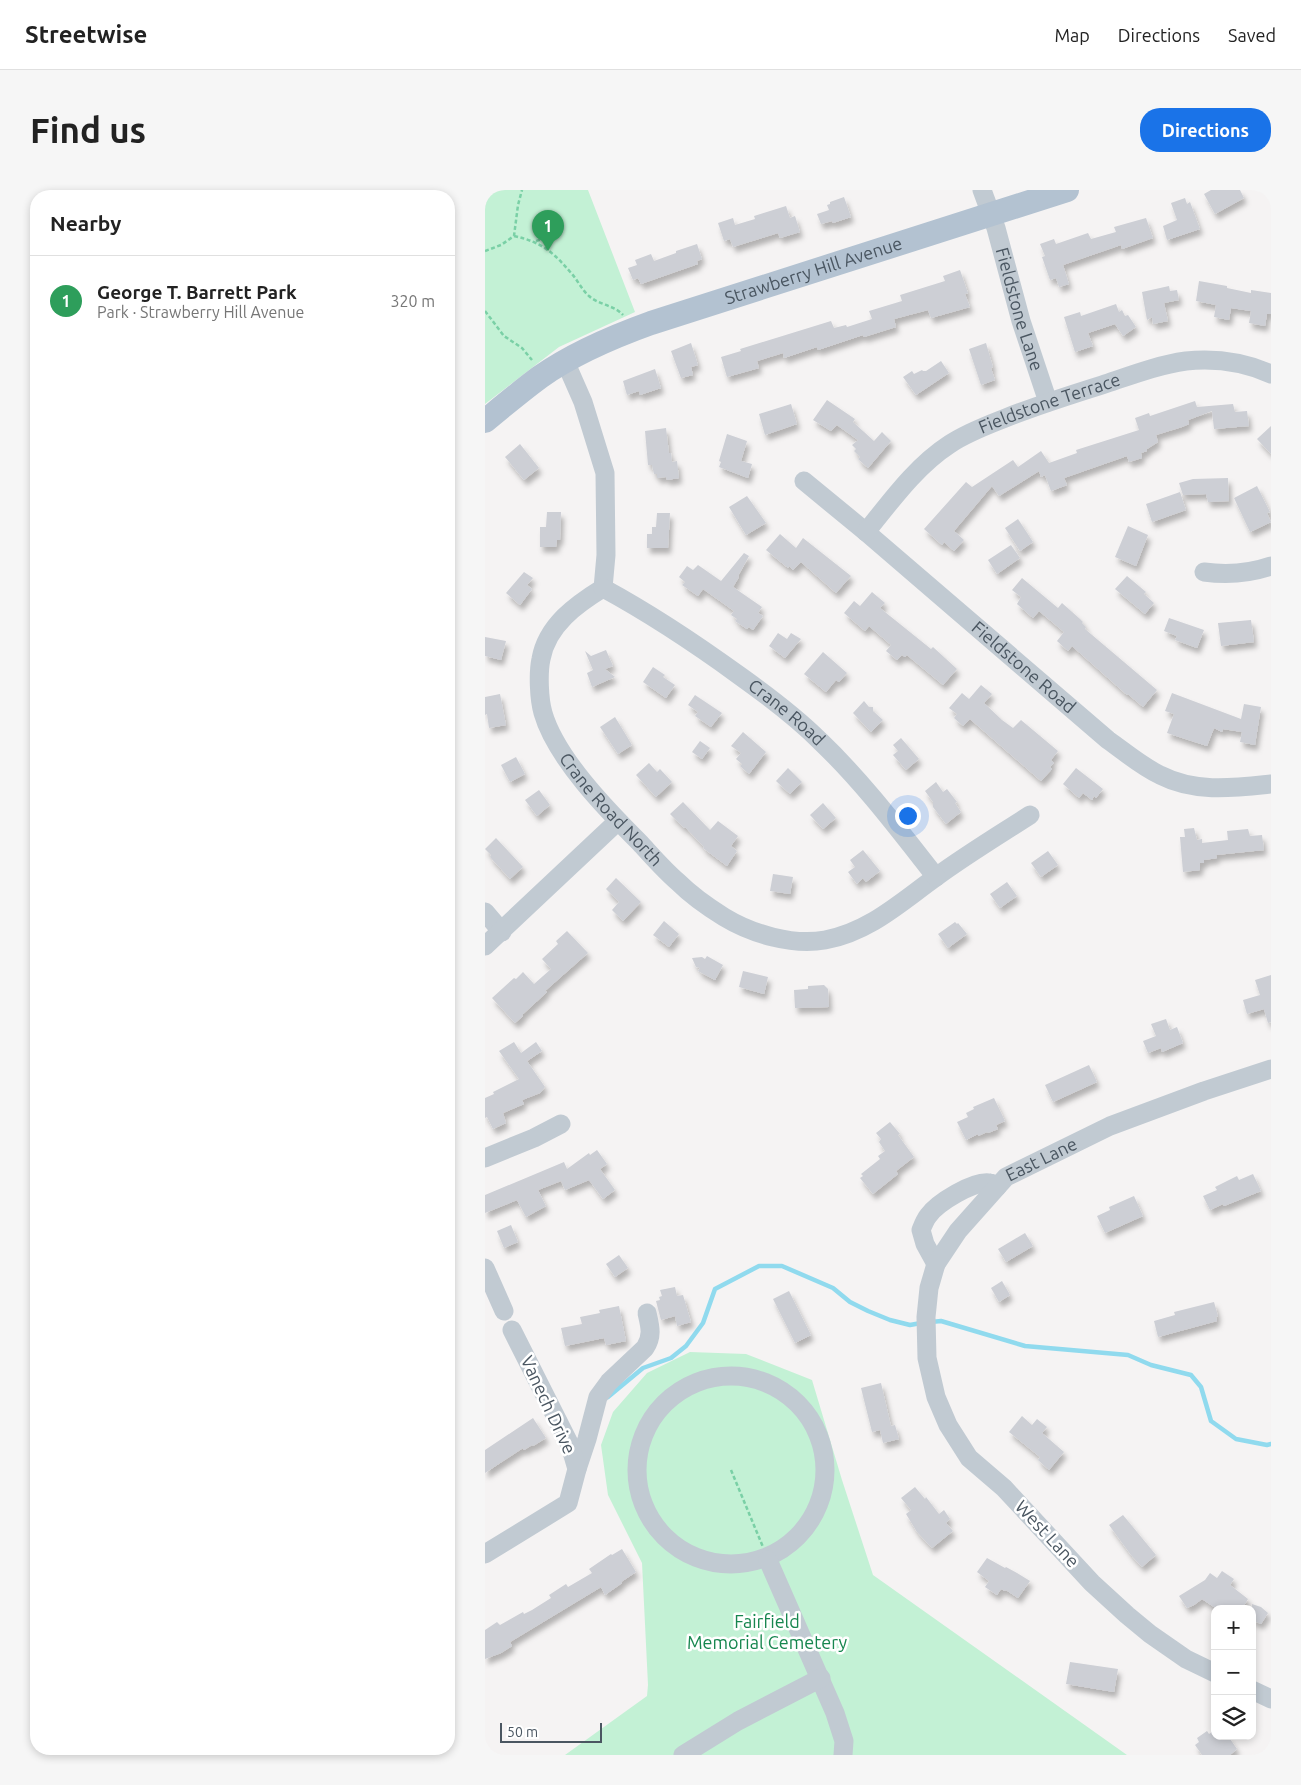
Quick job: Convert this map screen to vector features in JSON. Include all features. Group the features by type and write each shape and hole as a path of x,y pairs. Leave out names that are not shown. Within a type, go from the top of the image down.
{"main road":[{"name":"Strawberry Hill Avenue","path":"485,421 540,377 565,361 611,338 651,323 992,215 1047,192"}],"street":[{"name":"Fieldstone Lane","path":"982,190 992,215 1021,322 1048,402"},
{"name":"Fieldstone Terrace","path":"866,532 904,485 948,445 985,426 1048,402 1152,369 1185,361 1221,360 1243,364 1271,374"},
{"path":"565,361 583,402 605,473 606,555 603,588"},
{"name":"Fieldstone Road","path":"804,481 1108,740 1139,762 1161,776 1191,786 1226,789 1271,784"},
{"path":"1204,572 1242,574 1271,566"},
{"name":"Crane Road North","path":"603,588 571,610 553,631 545,644 541,659 540,697 543,713 560,748 586,784 618,821 678,883 704,904 726,918 750,929 790,940 809,942 826,940 867,925 1030,815"},
{"name":"Crane Road","path":"603,588 643,610 707,652 775,702 819,739 850,772 936,877"},
{"path":"485,946 618,821"},
{"path":"485,912 502,932"},
{"name":"East Lane","path":"927,1358 926,1321 929,1288 936,1264 952,1239 1006,1177 1110,1126 1204,1091 1271,1069"},
{"path":"485,1158 534,1138 561,1124"},
{"path":"936,1264 925,1244 921,1230 929,1214 940,1204 962,1190 990,1182 997,1187"},
{"path":"485,1268 504,1311"},
{"path":"577,1469 598,1397 609,1382 645,1348 649,1341 651,1329 647,1313"},
{"name":"Vanech Drive","path":"485,1554 568,1503 577,1469 571,1445 512,1330"},
{"name":"West Lane","path":"927,1358 937,1397 945,1418 969,1458 1004,1488 1091,1583 1127,1616 1186,1659 1211,1671"},
{"path":"716,1377 756,1379 783,1390 802,1409 816,1432 823,1465 821,1492 811,1516 801,1531 778,1555 768,1560 751,1564 733,1564 713,1563 694,1558 681,1551 668,1540 646,1508 640,1490 637,1467 640,1440 646,1426 670,1400 690,1386 703,1380 716,1377"},
{"path":"768,1560 835,1712 844,1741 843,1755"},
{"path":"683,1755 745,1717 821,1678"},
{"path":"1256,1692 1271,1698"}],"path":[{"path":"485,251 501,246 514,236 522,190"},
{"path":"535,242 546,238 559,226"},
{"path":"514,236 546,247 571,273 589,296 623,313 627,320"},
{"path":"485,311 504,336 522,348 533,361"},
{"path":"731,1470 768,1560"}],"green space":[{"path":"485,190 588,190 635,312 559,347 485,404"},
{"name":"Fairfield Memorial Cemetery","path":"690,1352 746,1354 812,1380 873,1575 1127,1755 565,1755 647,1696 642,1563 608,1495 601,1445 613,1412 647,1373"}],"building":[{"path":"1211,190 1240,190 1244,198 1215,214 1204,194"},
{"path":"844,197 851,217 833,223 832,221 821,224 817,214 829,210 827,205 830,202"},
{"path":"1185,198 1187,204 1190,202 1200,229 1167,240 1163,226 1177,220 1171,203"},
{"path":"786,206 790,218 795,216 800,232 780,238 778,233 733,247 730,239 724,241 718,223 733,218 735,225 755,219 754,216"},
{"path":"1146,218 1153,238 1122,249 1121,245 1063,265 1069,284 1059,287 1056,278 1050,280 1042,257 1045,256 1040,244 1054,239 1056,244 1088,233 1091,239 1116,232 1114,227"},
{"path":"697,244 702,259 697,261 698,264 641,284 638,278 633,280 628,268 637,265 635,260 651,254 654,261"},
{"path":"960,270 968,293 965,294 970,307 931,318 928,310 894,319 896,327 864,337 863,335 818,350 817,347 784,358 783,353 757,361 759,368 727,377 721,357 741,351 740,349 831,321 834,328 846,325 847,327 872,319 869,311 902,301 900,295 945,281 943,276"},
{"path":"1199,281 1251,293 1251,290 1271,293 1271,314 1267,314 1265,326 1249,323 1251,311 1231,308 1229,320 1214,317 1216,305 1196,301"},
{"path":"1169,286 1170,291 1177,290 1179,300 1164,303 1168,321 1153,324 1152,317 1147,320 1142,292"},
{"path":"1116,304 1119,312 1122,310 1125,316 1128,315 1136,327 1123,336 1115,324 1088,333 1093,346 1075,352 1064,317 1080,312 1081,316"},
{"path":"691,343 698,365 691,367 693,375 681,378 671,351"},
{"path":"986,343 995,380 981,385 969,349"},
{"path":"941,361 949,373 916,395 903,377 912,371 914,374 922,370 926,371"},
{"path":"655,369 661,388 640,395 639,391 627,395 623,381"},
{"path":"827,400 855,419 853,422 874,441 882,432 891,441 868,468 858,459 860,457 854,451 856,449 852,445 858,440 837,425 831,431 813,420"},
{"path":"1195,401 1197,407 1233,404 1235,412 1247,411 1249,426 1214,429 1212,411 1188,420 1189,424 1182,427 1156,435 1158,442 1147,449 1147,451 1141,453 1142,458 1129,462 1127,456 1064,478 1067,485 1051,491 1045,475 1041,477 1039,471 999,496 992,486 954,531 964,540 954,551 944,542 942,545 924,529 966,482 972,487 1013,460 1018,467 1041,451 1049,463 1077,453 1076,450 1139,430 1135,418 1149,413 1150,416"},
{"path":"791,404 797,424 765,435 759,414"},
{"path":"1271,426 1271,454 1257,439"},
{"path":"666,428 669,453 671,453 672,462 677,461 679,478 667,480 666,477 657,478 652,465 648,465 645,431"},
{"path":"727,434 747,441 741,461 752,464 748,478 719,467"},
{"path":"520,444 539,468 524,480 505,457"},
{"path":"1228,478 1229,501 1208,502 1206,494 1183,495 1179,483 1193,479"},
{"path":"1257,486 1270,512 1267,513 1271,522 1250,532 1234,498"},
{"path":"1180,492 1186,510 1152,522 1146,504"},
{"path":"747,496 766,523 746,535 729,507"},
{"path":"547,512 561,512 560,540 557,540 556,547 540,547 540,527 546,527"},
{"path":"657,513 670,513 668,548 647,548 647,534 652,534 652,527 656,527"},
{"path":"1018,519 1033,542 1020,551 1005,528"},
{"path":"1128,526 1148,535 1136,566 1115,557"},
{"path":"780,534 796,548 803,538 851,576 836,593 801,562 793,570 789,566 788,568 766,550"},
{"path":"1011,545 1020,558 997,574 988,560"},
{"path":"744,553 749,556 733,587 762,607 758,613 763,616 753,630 749,627 747,629 735,621 737,619 731,615 734,611 703,589 698,596 682,585 685,582 679,577 687,566 693,570 698,565 721,581"},
{"path":"524,572 533,578 527,585 532,589 520,605 506,593"},
{"path":"1127,576 1146,592 1144,594 1154,603 1145,614 1115,589"},
{"path":"1022,578 1058,608 1062,603 1083,622 1086,627 1085,629 1157,690 1143,707 1072,646 1068,651 1057,641 1064,632 1039,611 1033,618 1017,604 1021,597 1012,590"},
{"path":"872,592 885,603 880,608 931,649 933,647 957,669 943,685 907,655 905,657 902,655 897,660 886,651 891,645 869,626 865,631 844,613 854,601 860,606"},
{"path":"1169,618 1204,630 1197,648 1175,640 1177,636 1164,631"},
{"path":"1251,620 1254,642 1221,646 1218,623"},
{"path":"778,633 787,639 791,633 801,639 785,658 769,646"},
{"path":"485,637 506,641 501,660 485,656"},
{"path":"606,650 613,666 605,669 615,677 592,687 587,673 593,670 585,651 591,656"},
{"path":"823,652 847,673 839,682 836,680 826,692 804,674"},
{"path":"653,667 675,685 666,698 643,682"},
{"path":"981,685 992,694 984,703 1002,720 1013,728 1021,720 1058,751 1051,760 1054,763 1050,767 1052,769 1041,781 970,719 963,726 954,718 957,714 949,708 962,693 969,699"},
{"path":"1172,693 1241,719 1244,704 1261,707 1255,745 1240,742 1242,732 1223,729 1222,732 1214,728 1207,746 1167,733 1174,714 1165,711"},
{"path":"500,694 506,725 489,728 487,714 485,715 485,697"},
{"path":"695,695 722,713 711,727 695,716 698,712 688,705"},
{"path":"864,701 869,707 873,707 873,711 883,720 871,732 853,713"},
{"path":"615,717 632,745 618,754 600,727"},
{"path":"743,732 766,752 749,774 740,766 742,764 736,759 741,753 731,746"},
{"path":"901,738 919,759 906,770 893,755 898,751 893,745"},
{"path":"700,741 710,748 702,759 692,752"},
{"path":"516,757 525,774 510,782 501,765"},
{"path":"649,763 657,772 660,769 672,782 656,797 636,775"},
{"path":"788,768 802,782 790,794 776,781"},
{"path":"1076,768 1103,789 1096,798 1094,796 1092,800 1083,793 1079,798 1063,784"},
{"path":"936,782 943,792 947,789 957,802 955,803 961,812 946,824 933,807 933,802 925,791"},
{"path":"539,790 550,805 537,816 525,800"},
{"path":"683,802 710,830 718,821 738,836 731,846 737,851 727,866 703,848 685,827 670,814"},
{"path":"823,803 836,818 823,829 810,815"},
{"path":"1194,828 1197,840 1202,839 1202,843 1228,840 1227,831 1248,829 1250,836 1262,835 1264,850 1216,855 1217,858 1204,860 1204,863 1200,863 1200,870 1183,872 1180,837 1185,837 1184,829"},
{"path":"496,838 523,867 510,879 485,849"},
{"path":"863,850 880,871 866,882 863,878 857,884 848,872 855,867 850,860"},
{"path":"1048,851 1058,865 1041,877 1031,863"},
{"path":"773,874 793,877 790,894 770,891"},
{"path":"616,878 641,902 623,921 612,910 619,902 606,889"},
{"path":"1007,882 1017,896 1000,908 990,894"},
{"path":"664,921 679,934 669,947 653,935"},
{"path":"955,922 967,934 948,948 938,934"},
{"path":"567,931 588,953 545,991 547,992 515,1023 492,998 523,972 534,984 551,969 542,959 558,944 556,941"},
{"path":"707,956 723,965 715,980 698,971 700,968 696,967 692,958 702,957 705,959"},
{"path":"743,971 768,977 764,994 739,987"},
{"path":"1271,975 1271,1022 1268,1023 1264,1009 1247,1014 1243,1000 1260,995 1255,980"},
{"path":"824,985 828,989 829,1007 795,1008 794,990 808,989 808,986"},
{"path":"1166,1019 1170,1030 1177,1027 1183,1043 1162,1052 1161,1048 1148,1053 1143,1041 1156,1036 1151,1024"},
{"path":"514,1042 521,1053 536,1042 542,1051 527,1061 545,1087 540,1093 522,1100 524,1104 503,1113 506,1123 493,1129 487,1117 485,1118 485,1098 519,1079 499,1051"},
{"path":"1089,1065 1097,1082 1053,1102 1045,1085"},
{"path":"994,1098 1005,1121 996,1125 998,1129 978,1136 978,1134 966,1140 957,1122 968,1117 966,1113 974,1109 973,1107"},
{"path":"890,1122 914,1157 896,1171 898,1174 873,1194 860,1178 863,1176 861,1174 880,1159 878,1156 885,1151 879,1142 881,1139 876,1133"},
{"path":"597,1150 607,1164 600,1169 615,1190 603,1199 589,1180 565,1190 561,1181 538,1190 546,1206 526,1217 517,1200 485,1213 485,1195 564,1162 567,1169 589,1153 590,1155"},
{"path":"1253,1174 1261,1191 1210,1210 1203,1196 1217,1190 1215,1187 1237,1176 1239,1180"},
{"path":"1134,1196 1143,1216 1105,1233 1097,1216 1110,1210 1109,1207"},
{"path":"511,1225 518,1242 504,1248 497,1231"},
{"path":"1025,1233 1033,1246 1006,1262 998,1249"},
{"path":"619,1255 628,1268 615,1277 606,1264"},
{"path":"1002,1281 1010,1295 999,1302 991,1288"},
{"path":"675,1287 677,1296 683,1295 691,1322 677,1326 675,1316 661,1320 656,1301 660,1300 659,1297 662,1296 660,1290"},
{"path":"789,1291 811,1335 795,1343 773,1299"},
{"path":"1214,1302 1218,1316 1216,1317 1217,1321 1158,1337 1154,1321 1175,1315 1174,1312"},
{"path":"619,1306 626,1341 606,1345 604,1338 565,1346 561,1328 582,1324 580,1317 600,1313 599,1310"},
{"path":"881,1383 891,1426 895,1425 899,1439 883,1443 880,1430 872,1432 861,1388"},
{"path":"1022,1416 1032,1425 1037,1419 1047,1427 1042,1433 1064,1452 1049,1470 1038,1460 1040,1457 1009,1432"},
{"path":"533,1418 546,1438 524,1450 523,1448 485,1473 485,1450"},
{"path":"915,1487 925,1499 926,1497 939,1514 944,1510 950,1519 946,1523 953,1531 932,1548 917,1532 906,1514 911,1510 901,1498"},
{"path":"1123,1515 1156,1555 1142,1567 1109,1525"},
{"path":"622,1549 636,1572 605,1595 601,1587 510,1642 512,1646 501,1653 485,1659 485,1630 497,1622 500,1625 523,1612 524,1614 532,1610 551,1598 549,1595 566,1584 568,1587 592,1573 589,1569"},
{"path":"987,1558 1030,1581 1018,1598 1001,1589 997,1595 985,1587 989,1581 977,1572"},
{"path":"1222,1571 1234,1579 1230,1585 1248,1599 1244,1605 1211,1605 1202,1599 1187,1608 1179,1596 1205,1580 1210,1573 1217,1578"},
{"path":"1256,1605 1268,1613 1261,1624 1256,1622"},
{"path":"1070,1662 1118,1669 1114,1692 1066,1684"},
{"path":"1207,1731 1209,1734 1211,1733 1211,1740 1231,1740 1237,1749 1230,1755 1202,1755 1195,1745 1199,1742 1197,1738"}],"waterway":[{"path":"608,1397 643,1368 671,1358 686,1346 703,1323 715,1289 759,1266 782,1266 833,1288 850,1302 868,1311 890,1320 910,1325 921,1323"},
{"path":"931,1322 941,1321 1025,1346 1128,1355 1151,1365 1191,1375 1201,1387 1211,1421 1236,1439 1267,1445 1271,1444"}],"place":[{"name":"George T. Barrett Park","path":"548,251"}]}
